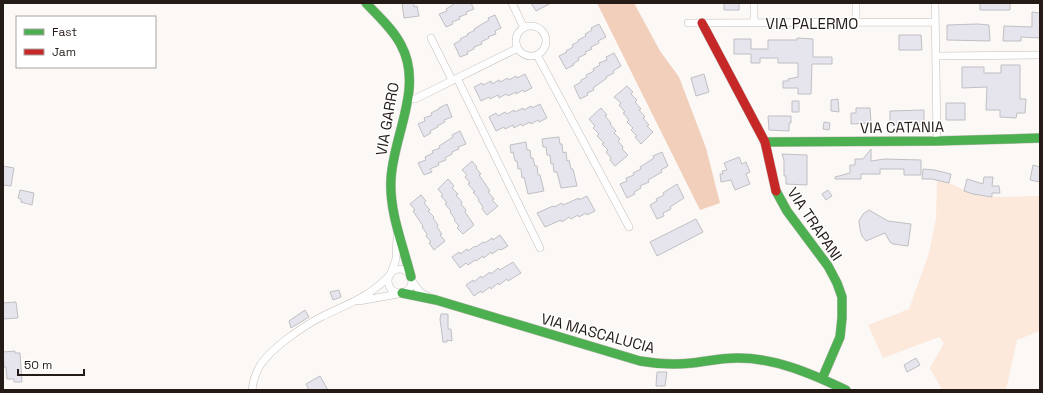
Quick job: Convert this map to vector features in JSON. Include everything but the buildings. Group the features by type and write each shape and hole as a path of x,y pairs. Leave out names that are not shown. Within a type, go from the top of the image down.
{"street":[{"name":"VIA GARRO","path":"366,3 399,41 404,51 409,72 407,99 391,178 393,209 412,279"},
{"path":"512,3 524,28"},
{"path":"754,3 754,23"},
{"path":"856,3 856,22"},
{"path":"935,3 937,141"},
{"name":"VIA PALERMO","path":"688,23 935,22"},
{"name":"VIA TRAPANI","path":"702,23 765,142 775,190 787,211 828,266 837,283 842,297 840,337 822,379"},
{"path":"534,27 540,30 544,35 546,45 537,55 526,55 518,48 516,42 517,37 520,31 524,28 534,27"},
{"path":"432,38 540,248"},
{"path":"407,99 415,99 518,48"},
{"path":"537,55 629,227"},
{"path":"936,56 1040,55"},
{"name":"VIA CATANIA","path":"765,142 937,141 1040,138"},
{"path":"397,228 396,259 388,281 389,287 395,292 401,293"},
{"path":"252,390 256,374 261,364 269,355 300,330 321,317 351,303 379,286 396,270 403,269 408,272 420,292 436,300"},
{"path":"351,303 401,293 410,288 412,279"},
{"name":"VIA MASCALUCIA","path":"401,293 436,300 641,361 675,364 725,358 740,358 763,361 784,366 822,379 846,390"}],"shaded area":[{"path":"597,3 634,3 660,51 679,77 706,148 720,203 700,210"},
{"path":"937,181 949,183 973,194 992,197 1040,196 1040,331 1017,340 1006,390 942,390 930,368 944,343 939,337 883,358 868,325 909,309 929,253 936,218"}],"traffic: fast":[{"path":"366,3 394,34 401,45 407,61 409,78 408,95 393,163 391,191 394,216 411,277"},
{"path":"765,142 937,141 1040,138"},
{"path":"776,191 787,211 828,266 837,283 842,297 840,337 822,379"},
{"path":"402,293 436,300 640,361 679,364 726,358 752,359 794,368 846,390"}],"traffic: jam":[{"path":"702,23 765,142 776,191"}]}
